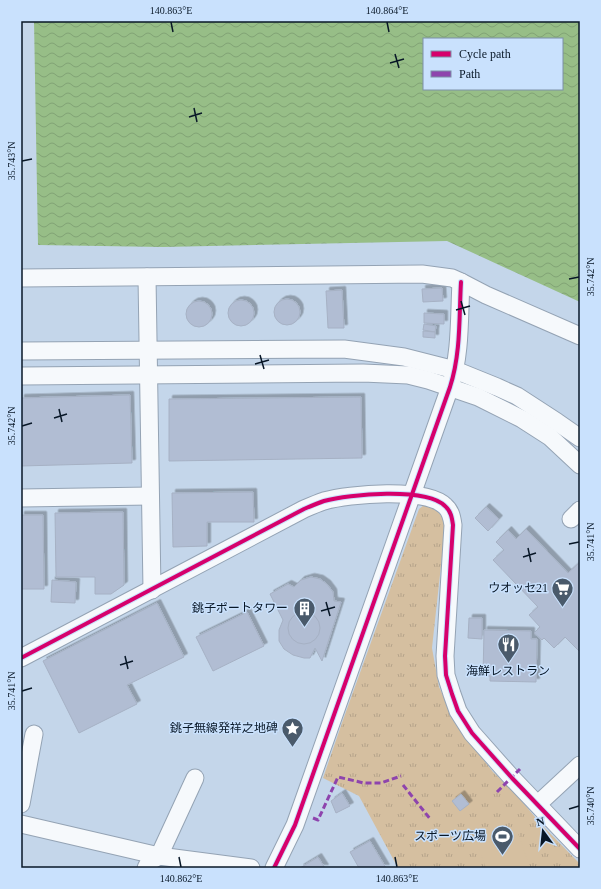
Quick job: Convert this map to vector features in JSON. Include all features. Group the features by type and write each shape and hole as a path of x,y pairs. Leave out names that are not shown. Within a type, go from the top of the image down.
{"street":[{"path":"21,278 422,274 452,278 486,295 580,336"},
{"path":"147,277 152,590"},
{"path":"274,868 295,825 450,387 455,370 458,346 461,282"},
{"path":"21,351 344,349 404,357 455,370 517,396 580,438"},
{"path":"21,376 355,373 408,375 478,397 522,420 550,437 580,465"},
{"path":"21,658 304,509 324,501 355,495 411,494 430,497 445,505 451,513 452,519 454,538 445,656 446,675 458,712 472,733 512,778 580,849"},
{"path":"21,498 150,496"},
{"path":"21,804 34,734"},
{"path":"538,804 580,765"},
{"path":"146,868 149,862 158,856 195,778"},
{"path":"21,824 158,856 251,868"}],"green space":[{"path":"424,505 439,513 443,519 445,529 432,648 439,687 459,728 493,772 515,793 540,823 580,864 580,868 398,868 359,796 323,778 419,509"},
{"path":"516,827 530,868 486,868 475,839"}],"water":[{"path":"34,21 580,21 580,302 447,241 163,247 38,245"}],"building":[{"path":"442,288 443,301 423,302 422,289"},
{"path":"342,290 344,328 328,328 326,291"},
{"path":"287,299 296,303 300,312 296,321 287,325 278,321 274,312 278,303"},
{"path":"241,300 250,304 254,313 250,322 241,326 232,322 228,313 232,304"},
{"path":"199,301 208,305 212,314 208,323 199,327 190,323 186,314 190,305"},
{"path":"424,313 444,314 444,324 424,323"},
{"path":"424,324 436,326 435,332 423,330"},
{"path":"423,331 435,332 435,338 423,337"},
{"path":"130,395 132,463 21,466 21,398"},
{"path":"361,397 362,458 169,461 169,399"},
{"path":"253,492 254,522 207,522 207,546 173,547 172,493"},
{"path":"486,507 499,519 488,531 475,518"},
{"path":"123,512 124,585 111,594 95,594 95,577 56,577 55,513"},
{"path":"21,515 43,515 44,589 21,589"},
{"path":"526,529 568,573 580,562 580,652 565,637 554,648 544,638 542,640 534,633 540,627 529,615 538,607 493,560 504,550 496,542 508,530 516,539"},
{"path":"311,577 320,579 327,584 333,592 334,601 341,602 322,661 315,648 310,658 293,655 284,649 279,641 279,630 283,620 270,594 288,584 294,587 301,580"},
{"path":"52,580 76,582 75,603 51,602"},
{"path":"157,603 184,657 127,685 137,704 79,733 43,661"},
{"path":"247,612 264,646 213,671 196,637"},
{"name":"銚子ポートタワー","path":"301,612 307,612 316,616 320,628 316,640 307,644 301,644 292,640 288,631 288,625 292,616"},
{"path":"469,618 482,618 482,639 468,638"},
{"path":"484,630 531,631 531,639 537,639 536,682 490,681 490,676 483,676"},
{"path":"342,793 350,806 336,813 331,801"},
{"path":"461,794 469,804 460,811 452,801"},
{"path":"370,841 386,868 359,868 350,852"},
{"path":"318,857 325,868 300,868"}],"marked path":[{"path":"497,792 520,769"},
{"path":"313,818 318,820 338,777 364,783 381,783 401,776"},
{"path":"403,785 431,820"}],"cycle path":[{"path":"274,868 295,825 450,387 454,374 458,348 461,282"},
{"path":"21,658 304,509 324,501 368,494 405,494 422,496 435,500 449,510 453,525 445,656 446,675 458,711 472,733 512,778 580,849"}],"place":[{"name":"ウオッセ21","path":"563,608"},
{"name":"銚子ポートタワー","path":"304,628"},
{"name":"海鮮レストラン","path":"508,664"},
{"name":"銚子無線発祥之地碑","path":"293,748"},
{"name":"スポーツ広場","path":"502,856"}]}
